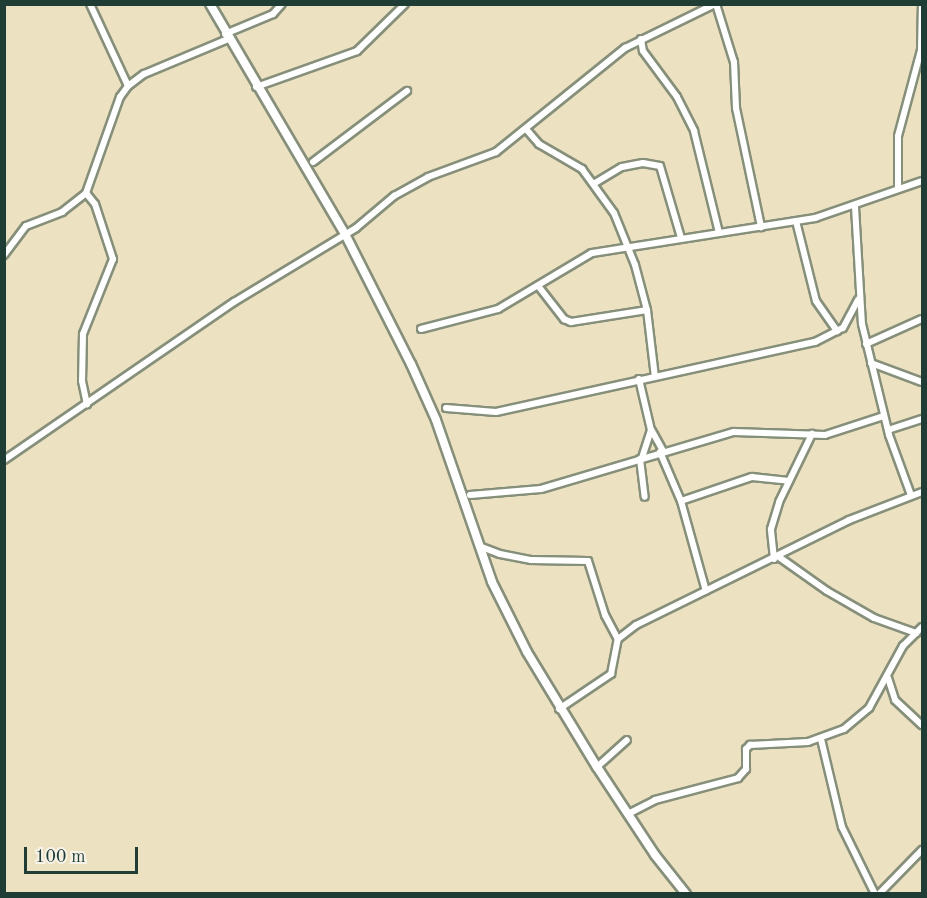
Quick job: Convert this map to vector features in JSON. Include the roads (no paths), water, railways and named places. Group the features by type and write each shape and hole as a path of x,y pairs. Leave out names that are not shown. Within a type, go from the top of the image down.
{"main road":[{"path":"210,4 226,36 345,234 436,420 492,582 559,709 628,814 686,894"}],"street":[{"path":"90,4 128,86"},
{"path":"4,255 26,226 67,209 86,193 120,97 128,86 144,74 273,14 282,4"},
{"path":"256,87 357,51 405,4"},
{"path":"4,460 234,302 345,234 411,185 495,152 526,129 596,68 641,39 716,4 734,62 736,108 761,227"},
{"path":"898,188 898,136 921,50 922,4"},
{"path":"641,39 643,51 677,97 694,131 719,233"},
{"path":"313,162 407,92"},
{"path":"526,129 546,149 574,162 595,183 614,213 647,310 655,377"},
{"path":"595,183 622,167 643,163 660,166 681,238"},
{"path":"421,329 498,309 539,287 592,253 796,221 855,207 898,188 922,181"},
{"path":"86,193 95,204 113,259 83,334 82,381 87,404"},
{"path":"855,207 858,300 866,344 888,430 911,495"},
{"path":"796,221 816,301 837,331"},
{"path":"539,287 564,319 571,322 647,310"},
{"path":"446,408 496,412 815,342 837,331 850,320 858,300"},
{"path":"866,344 922,319"},
{"path":"871,363 922,382"},
{"path":"639,380 651,430 662,451 681,501 706,591"},
{"path":"470,495 541,489 662,451 734,432 812,434 840,432 884,416"},
{"path":"888,430 922,419"},
{"path":"645,497 641,458 651,430"},
{"path":"812,434 789,480 771,528 776,558 874,618 916,633"},
{"path":"681,501 752,477 789,480"},
{"path":"618,639 636,625 776,558 849,520 922,492"},
{"path":"480,546 500,554 531,560 588,561 605,615 618,639 611,674 559,709"},
{"path":"628,814 655,800 738,778 746,769 746,749 750,745 821,739 837,734 856,720 888,678 903,646 922,627"},
{"path":"888,678 895,700 922,725"},
{"path":"821,739 842,827 877,894 922,850"},
{"path":"597,767 627,740"}]}
